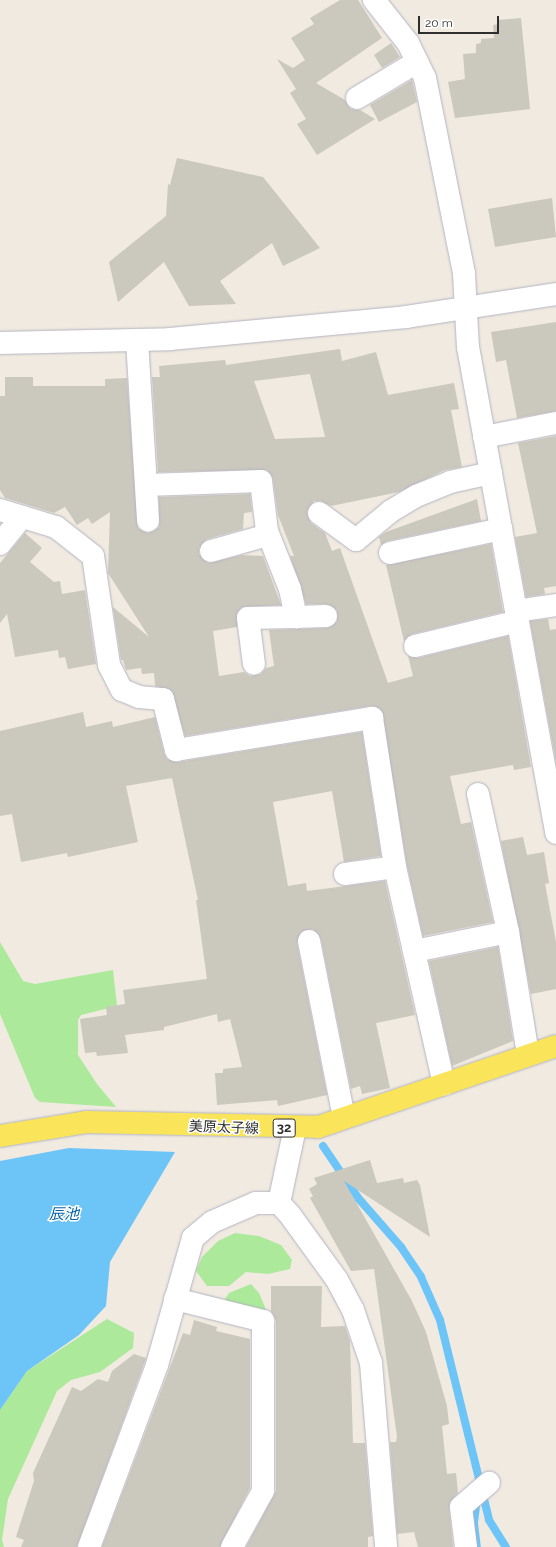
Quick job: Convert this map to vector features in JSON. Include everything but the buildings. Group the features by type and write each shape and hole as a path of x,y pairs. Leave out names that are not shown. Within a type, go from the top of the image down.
{"main road":[{"name":"美原太子線","path":"0,1136 86,1122 293,1138 318,1127 444,1085 528,1054 556,1046"}],"street":[{"path":"374,0 408,43 425,78 464,274 468,347 556,832"},
{"path":"357,98 417,62"},
{"path":"0,343 137,340 406,317 556,294"},
{"path":"137,340 148,521"},
{"path":"484,437 556,423"},
{"path":"319,513 356,540 390,511 416,496 450,482 491,473"},
{"path":"147,485 261,481 267,528 290,590 296,617"},
{"path":"0,510 56,527 93,556 109,665 122,690 139,697 163,699 176,750 372,718 395,867 444,1085"},
{"path":"0,544 22,517"},
{"path":"211,551 267,528"},
{"path":"390,553 501,529"},
{"path":"415,646 556,604"},
{"path":"254,664 248,618 326,616"},
{"path":"478,794 508,932 528,1054"},
{"path":"345,874 395,867"},
{"path":"414,951 508,932"},
{"path":"308,940 344,1118"},
{"path":"293,1138 279,1203 337,1280 353,1310 371,1363 386,1547"},
{"path":"89,1547 157,1365 194,1238 212,1222 234,1210 256,1203 279,1203"},
{"path":"175,1299 263,1321 263,1491 232,1547"},
{"path":"466,1547 461,1507 487,1486"}],"green space":[{"path":"0,942 23,981 35,984 113,970 117,1006 81,1015 78,1020 78,1055 97,1084 116,1107 40,1102 35,1098 0,1014"},
{"path":"235,1233 259,1236 281,1245 292,1260 290,1269 268,1274 246,1272 229,1286 207,1286 196,1271 202,1257 218,1241"},
{"path":"251,1284 259,1293 267,1312 230,1310 225,1299 229,1293"},
{"path":"107,1319 134,1333 133,1348 100,1372 71,1380 57,1391 8,1499 2,1540 4,1547 0,1547 0,1410 27,1371"}],"water":[{"name":"辰池","path":"69,1148 175,1152 110,1262 106,1306 79,1335 27,1371 0,1410 0,1161"}],"waterway":[{"path":"323,1146 359,1199 401,1247 421,1277 440,1320 489,1520 506,1547"},
{"path":"477,1498 474,1524 477,1547"}]}
